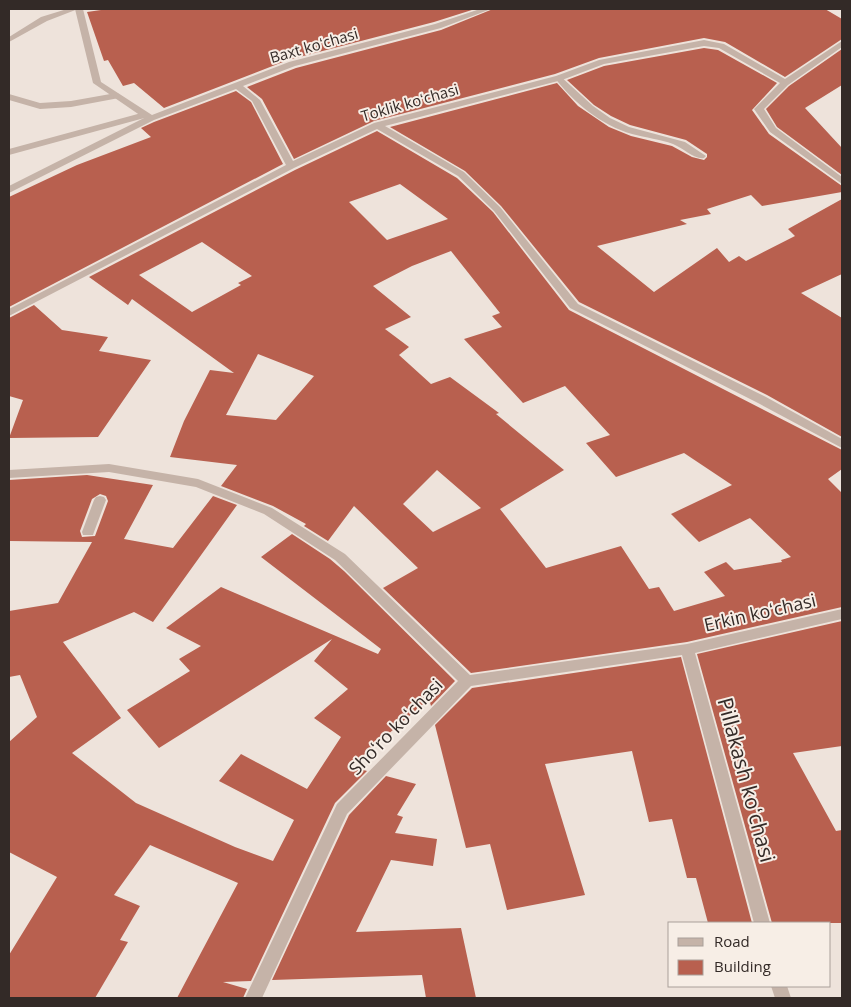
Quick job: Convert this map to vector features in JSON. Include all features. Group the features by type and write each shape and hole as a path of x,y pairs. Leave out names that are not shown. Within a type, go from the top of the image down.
{"street":[{"path":"9,40 44,19 74,9"},
{"path":"79,9 96,83 148,117"},
{"name":"Baxt koʻchasi","path":"9,190 148,117 237,86 292,64 438,26 487,9"},
{"name":"Toklik koʻchasi","path":"9,312 291,166 377,125 559,78 602,62 704,44 721,46 785,83"},
{"path":"841,45 785,83 759,109 773,130 842,181"},
{"path":"559,78 593,112 610,122 627,129 670,138 701,156"},
{"path":"237,86 256,100 291,166"},
{"path":"9,97 40,106 71,104 116,96"},
{"path":"9,152 148,117"},
{"path":"377,125 461,174 497,209 574,306 762,400 842,444"},
{"path":"9,474 108,473 198,483 268,511 340,557 467,681"},
{"path":"88,532 100,500"},
{"name":"Erkin koʻchasi","path":"687,649 842,614"},
{"name":"Shoʻro koʻchasi","path":"253,998 342,809 467,681 687,649"},
{"name":"Pillakash koʻchasi","path":"687,649 762,922"}],"building":[{"path":"108,9 475,9 434,22 288,60 164,108 134,83 123,86 108,60 104,61 87,12"},
{"path":"493,9 825,9 842,19 842,39 785,77 725,42 704,38 599,58 555,74 374,121 294,159 262,99 247,87 296,68 441,30"},
{"path":"704,48 718,50 777,83 752,110 769,134 842,186 842,192 762,206 751,195 707,209 711,214 680,220 687,224 597,246 654,292 717,248 729,262 739,256 746,261 795,236 788,229 842,199 842,274 801,293 842,318 842,437 767,395 579,302 501,206 465,171 390,127 557,83 578,106 609,127 631,136 672,146 692,157 704,160 707,154 686,140 630,125 611,116 594,105 567,80 604,66"},
{"path":"842,49 842,85 805,108 842,148 842,175 777,127 766,109 789,86"},
{"path":"236,91 251,102 283,164 9,307 9,197 77,165 151,137 141,128"},
{"path":"377,131 457,178 493,212 569,310 842,450 842,469 828,479 842,493 842,607 687,642 471,673 383,588 418,568 354,506 328,541 304,526 306,524 273,506 221,486 237,465 170,457 184,421 210,370 234,373 132,299 128,305 89,277 295,170","holes":["400,184 448,219 387,240 349,202","202,242 252,276 238,283 241,285 192,312 139,275","451,251 500,313 492,316 502,327 464,339 523,403 565,386 610,435 586,443 616,477 684,453 732,485 671,514 699,542 750,518 791,557 781,560 782,562 734,570 726,562 704,572 725,596 674,611 659,587 649,589 621,546 546,568 500,509 564,470 496,414 499,413 450,377 431,384 399,355 409,347 385,329 411,317 373,286 412,266","258,354 314,376 276,420 226,415","437,470 481,508 433,532 403,504"]},
{"path":"34,305 62,330 108,337 99,351 151,360 98,437 9,438 23,400 9,396 9,318"},
{"path":"87,475 153,485 124,539 173,548 213,496 237,505 153,622 134,612 63,642 121,718 72,753 136,803 235,847 273,861 294,820 219,781 241,754 307,789 341,737 314,718 348,689 314,661 332,639 159,748 127,710 190,671 179,659 201,646 166,628 221,587 378,654 381,649 261,557 292,534 330,559 344,571 455,681 431,706 429,699 351,766 367,771 335,803 251,981 223,982 247,989 243,998 177,998 238,883 150,845 114,895 140,906 120,940 128,942 95,998 9,998 9,955 57,877 9,852 9,742 37,717 20,675 9,677 9,611 58,603 92,542 9,541 9,480","holes":["100,494 106,496 108,501 95,536 82,537 80,531 92,499"]},
{"path":"842,621 842,746 793,753 836,831 842,830 842,923 772,922 697,654"},
{"path":"681,657 752,922 708,922 696,878 687,878 672,819 649,822 632,751 545,764 585,895 507,910 490,844 466,848 435,725 472,688"},
{"path":"386,776 416,784 397,815 403,817 395,833 437,839 433,866 391,860 356,932 461,928 476,998 426,998 422,975 272,980 349,815"}]}
